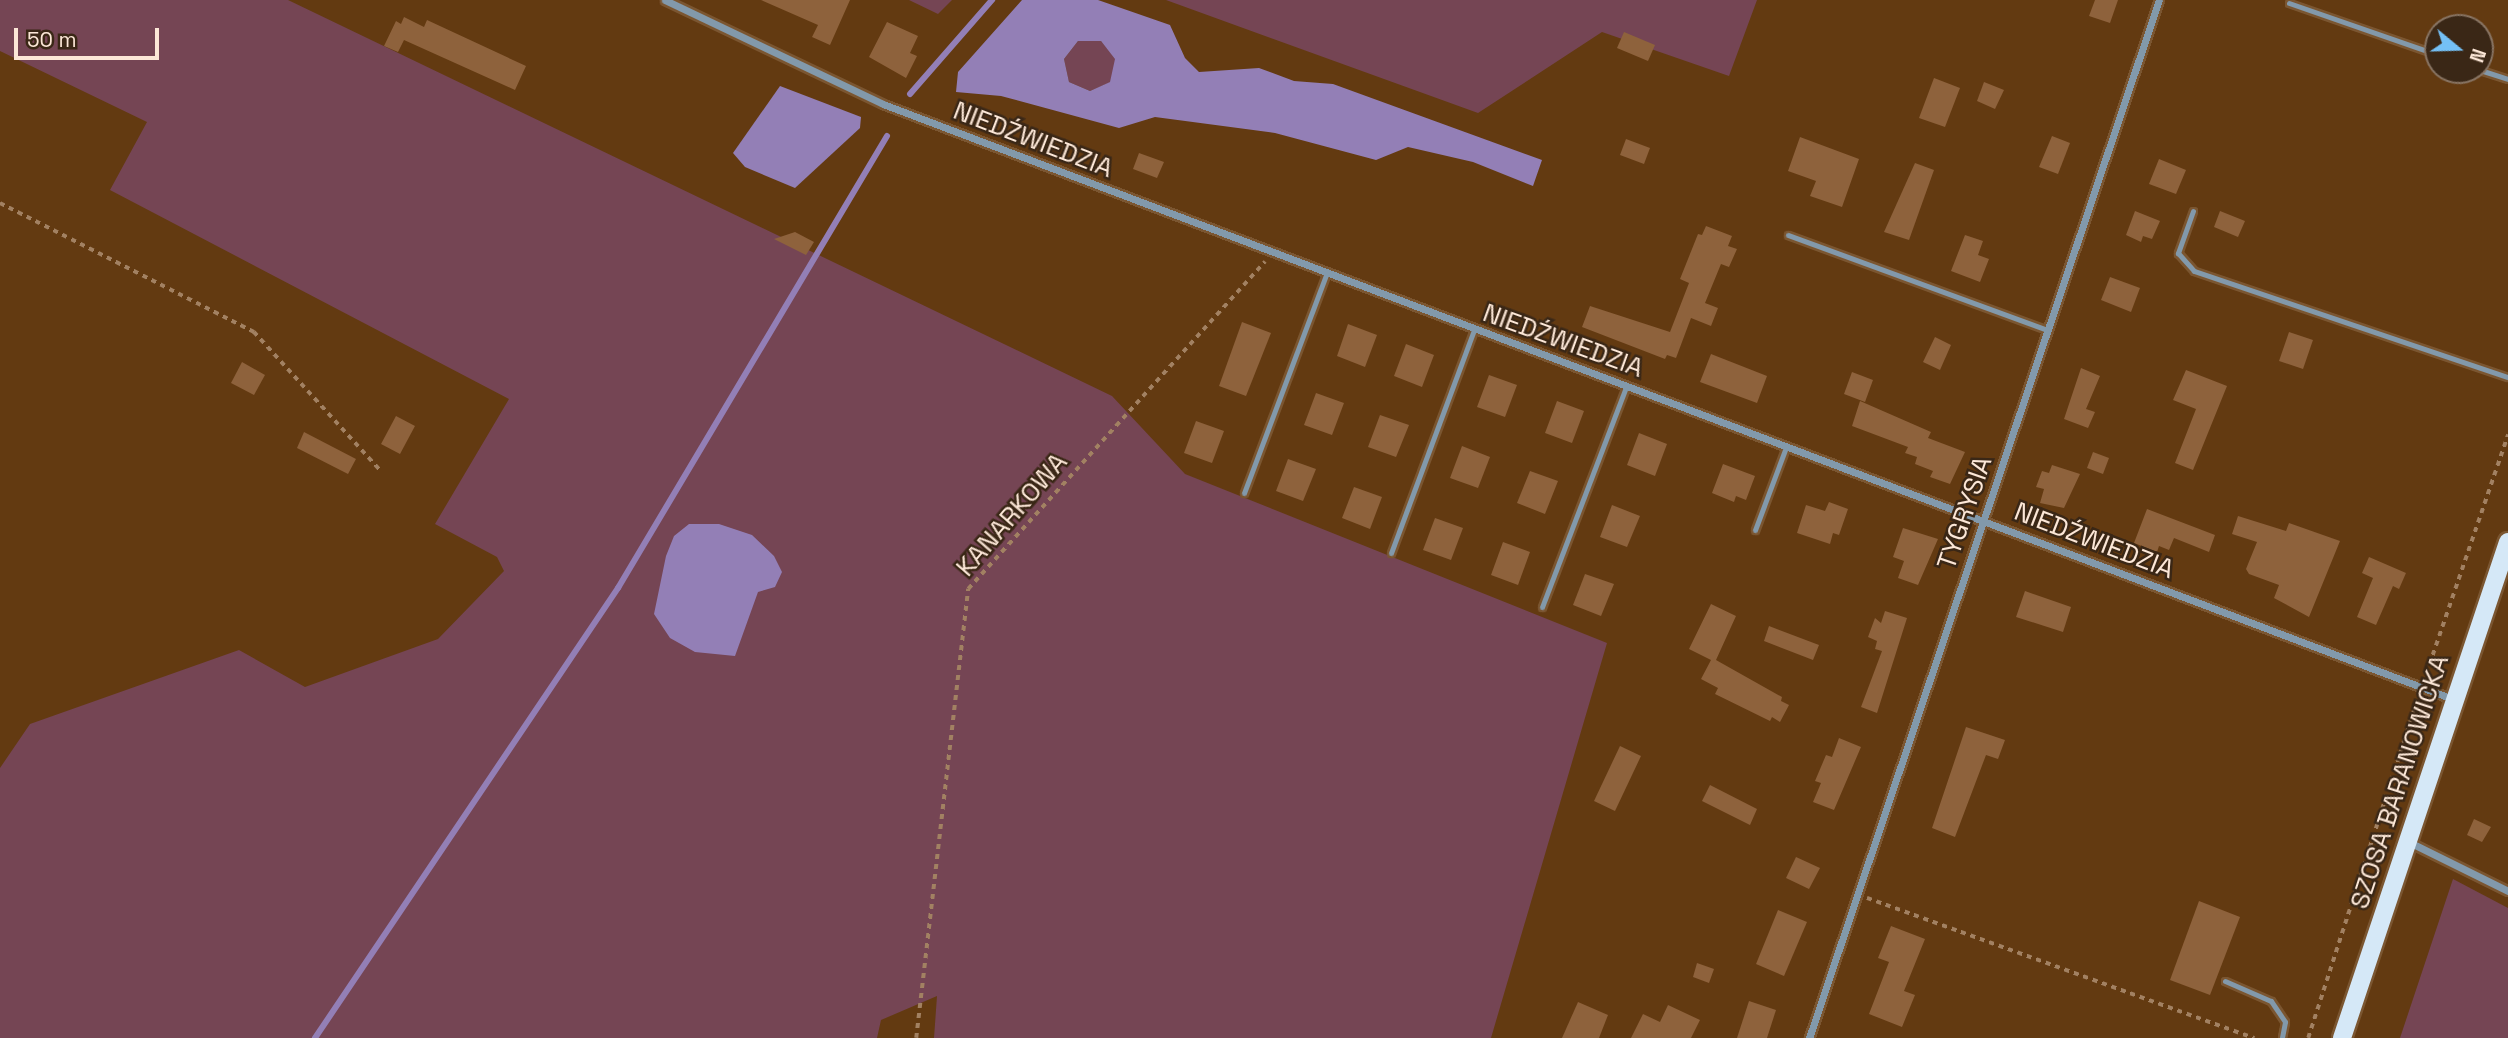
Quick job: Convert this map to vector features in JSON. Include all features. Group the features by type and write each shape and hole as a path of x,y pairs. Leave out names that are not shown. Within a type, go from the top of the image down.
{"main road":[{"name":"SZOSA BARANOWICKA","path":"2342,1038 2508,542"}],"street":[{"name":"NIEDŹWIEDZIA","path":"665,0 883,104 1272,255 2455,700"},
{"name":"TYGRYSIA","path":"1809,1038 2159,0"},
{"path":"2408,841 2508,891"}],"lane":[{"path":"2289,3 2424,50"},
{"path":"2193,211 2178,253 2194,271 2508,377"},
{"path":"1788,235 2048,330"},
{"path":"1244,493 1326,275"},
{"path":"1391,553 1474,330"},
{"path":"1542,607 1626,387"},
{"path":"1755,530 1786,447"},
{"path":"2225,981 2272,1001 2285,1023 2282,1038"}],"path":[{"path":"0,203 254,332 381,471"},
{"name":"KANARKOWA","path":"916,1038 968,589 1272,255"},
{"path":"2308,1038 2508,435"},
{"path":"1857,894 2254,1038"}],"shaded area":[{"path":"0,0 288,0 1112,396 1185,474 1607,643 1491,1038 934,1038 937,996 881,1020 877,1038 0,1038 0,768 30,724 239,650 305,687 438,639 504,571 497,557 435,524 509,399 110,190 147,122 0,51"},
{"path":"909,0 952,0 938,14"},
{"path":"1022,0 1098,0 1170,25 1185,58 1199,72 1259,68 1294,81 1333,84 1542,160 1533,186 1473,162 1408,147 1376,160 1275,133 1155,117 1119,128 1001,96 956,92 958,72","holes":["1078,41 1101,41 1115,59 1110,82 1090,91 1069,82 1064,59"]},
{"path":"1166,0 1757,0 1729,76 1602,32 1478,113"},
{"path":"1078,41 1101,41 1116,59 1111,82 1090,91 1069,82 1064,59"},
{"path":"780,86 861,117 860,128 795,188 745,167 733,153"},
{"path":"689,524 719,524 752,535 774,556 782,572 775,587 758,592 735,656 695,652 670,638 654,614 666,556 674,536"},
{"path":"2453,879 2508,908 2508,1038 2400,1038"}],"building":[{"path":"761,0 850,0 830,45 812,37 818,25"},
{"path":"2095,0 2118,0 2110,23 2089,16"},
{"path":"404,17 424,27 427,20 526,66 515,90 404,40 398,52 384,46 396,21 401,24"},
{"path":"887,22 918,36 910,53 917,56 906,78 869,57"},
{"path":"1624,32 1655,45 1648,61 1617,48"},
{"path":"1934,78 1960,88 1945,127 1919,118"},
{"path":"1984,82 2004,90 1995,109 1977,101"},
{"path":"2052,136 2070,143 2058,174 2039,167"},
{"path":"1800,137 1859,159 1842,207 1810,196 1816,181 1788,171"},
{"path":"1626,139 1650,148 1644,164 1620,155"},
{"path":"1139,153 1164,162 1157,178 1133,169"},
{"path":"2159,159 2186,170 2176,194 2149,184"},
{"path":"1915,163 1934,170 1909,240 1884,232"},
{"path":"2135,211 2160,221 2152,239 2143,236 2141,242 2126,235"},
{"path":"2220,211 2245,221 2238,237 2214,227"},
{"path":"1706,226 1732,236 1728,246 1737,249 1729,267 1721,264 1705,303 1718,308 1711,326 1691,318 1676,358 1667,355 1665,359 1582,327 1590,306 1670,332 1689,283 1680,279 1698,234 1702,235"},
{"path":"795,232 814,242 806,255 774,239"},
{"path":"1965,235 1983,241 1978,255 1989,259 1980,282 1951,271"},
{"path":"2110,277 2140,288 2131,312 2101,300"},
{"path":"1242,322 1271,333 1246,396 1219,386"},
{"path":"1348,324 1377,335 1365,367 1337,356"},
{"path":"2289,332 2313,340 2303,369 2279,361"},
{"path":"1935,337 1951,345 1940,370 1923,362"},
{"path":"1406,344 1434,355 1422,387 1394,376"},
{"path":"1711,354 1767,376 1757,403 1700,382"},
{"path":"242,362 265,375 254,395 231,383"},
{"path":"2081,368 2100,376 2086,409 2095,412 2088,428 2064,419"},
{"path":"2186,370 2227,386 2193,470 2175,463 2196,409 2173,400"},
{"path":"1852,372 1873,380 1865,402 1844,394"},
{"path":"1489,375 1517,385 1505,417 1477,407"},
{"path":"1316,393 1344,403 1332,435 1304,425"},
{"path":"1557,401 1584,411 1572,443 1545,433"},
{"path":"1860,401 1931,432 1928,438 1965,452 1950,484 1930,477 1933,471 1915,464 1917,457 1905,453 1908,447 1852,426"},
{"path":"1380,415 1409,425 1396,457 1368,447"},
{"path":"396,416 415,426 400,454 381,444"},
{"path":"1196,421 1224,431 1212,463 1184,453"},
{"path":"304,432 356,459 348,474 297,448"},
{"path":"1639,433 1667,444 1655,476 1627,465"},
{"path":"1462,446 1490,457 1478,488 1450,478"},
{"path":"2093,452 2109,458 2103,474 2087,468"},
{"path":"1288,459 1316,469 1303,501 1276,491"},
{"path":"1723,464 1755,476 1746,500 1736,496 1734,502 1712,493"},
{"path":"2052,465 2080,474 2064,508 2040,503 2044,489 2036,487 2042,471 2049,473"},
{"path":"1530,471 1558,481 1545,514 1517,503"},
{"path":"1354,487 1382,497 1370,529 1342,518"},
{"path":"1829,502 1848,509 1839,535 1833,533 1830,544 1797,533 1806,505 1825,511"},
{"path":"1612,505 1640,516 1627,547 1600,537"},
{"path":"2147,509 2215,535 2209,552 2174,538 2169,550 2159,546 2157,552 2134,543"},
{"path":"2238,516 2286,531 2289,523 2340,541 2309,617 2274,598 2279,585 2249,574 2246,569 2257,542 2232,534"},
{"path":"1435,518 1463,528 1451,560 1423,550"},
{"path":"1903,528 1938,539 1918,585 1898,578 1904,561 1893,557"},
{"path":"1503,542 1530,552 1518,585 1491,575"},
{"path":"2369,557 2406,573 2399,589 2393,586 2376,625 2357,617 2373,578 2362,573"},
{"path":"1585,574 1614,584 1601,616 1573,605"},
{"path":"2025,591 2071,607 2063,632 2016,617"},
{"path":"1711,604 1736,616 1716,660 1782,697 1781,701 1789,705 1780,722 1772,717 1770,721 1715,694 1718,688 1701,679 1711,660 1689,649"},
{"path":"1885,611 1907,618 1877,713 1861,707 1882,651 1875,649 1877,641 1868,637 1875,618 1881,623"},
{"path":"1769,626 1819,645 1813,660 1764,641"},
{"path":"1966,727 2005,740 1998,759 1986,755 1955,837 1932,828"},
{"path":"1839,738 1861,747 1834,810 1813,802 1821,783 1815,781 1826,755 1832,757"},
{"path":"1620,746 1641,756 1615,811 1594,801"},
{"path":"1710,785 1757,809 1750,825 1702,801"},
{"path":"2474,819 2491,827 2482,842 2467,835"},
{"path":"1796,857 1820,868 1809,889 1786,878"},
{"path":"2199,901 2240,917 2210,995 2170,980"},
{"path":"1778,910 1807,922 1784,976 1756,964"},
{"path":"1891,926 1925,939 1904,991 1915,995 1902,1027 1869,1014 1889,962 1878,958"},
{"path":"1697,963 1714,969 1709,983 1693,977"},
{"path":"1749,1001 1776,1010 1767,1038 1737,1038"},
{"path":"1578,1002 1608,1015 1599,1038 1562,1038"},
{"path":"1668,1005 1700,1020 1691,1038 1631,1038 1643,1014 1660,1022"}],"waterway":[{"path":"910,94 992,0"},
{"path":"315,1038 618,588 887,136"}]}
